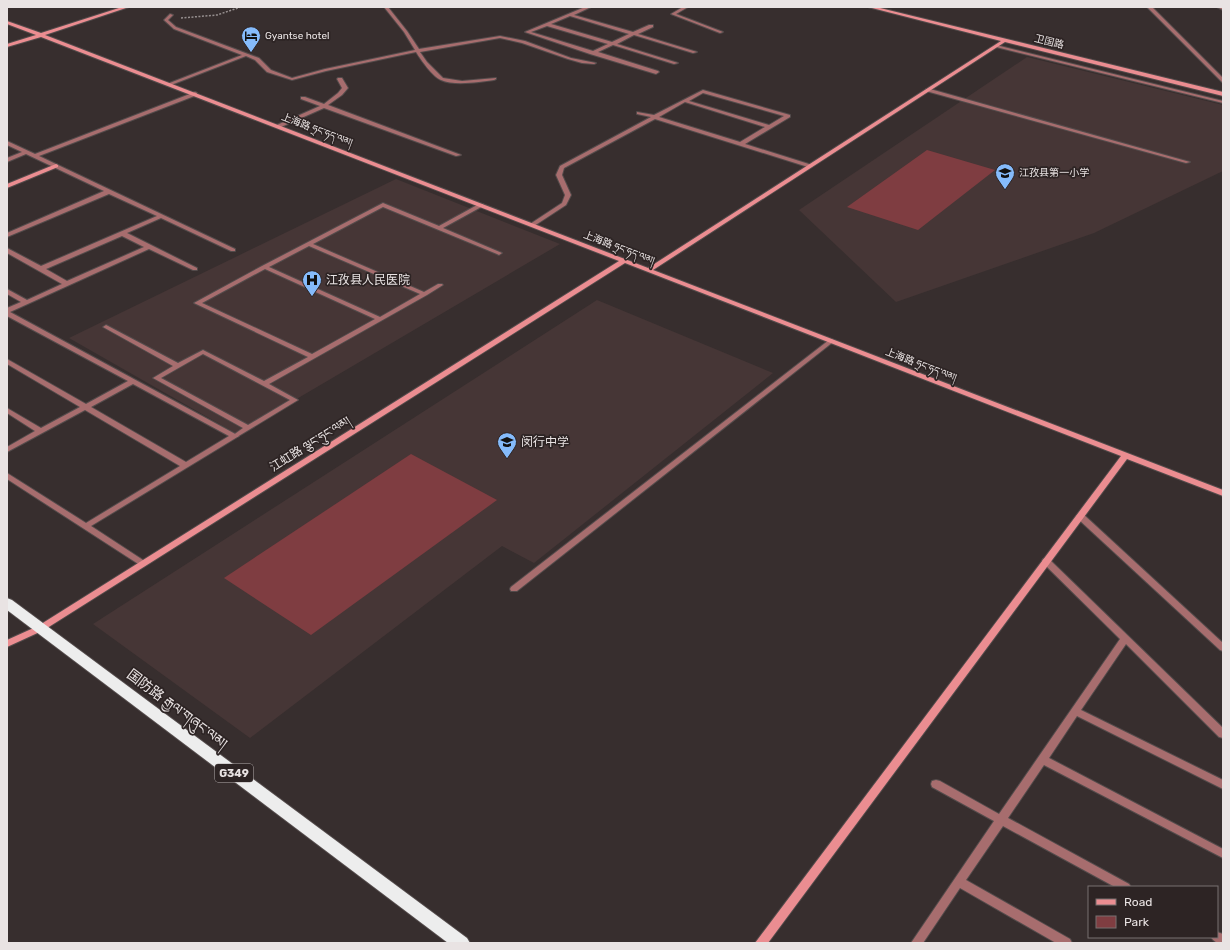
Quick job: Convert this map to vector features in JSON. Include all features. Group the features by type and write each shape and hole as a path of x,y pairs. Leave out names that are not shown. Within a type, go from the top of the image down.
{"highway":[{"name":"国防路 རྒྱལ་གཞུང་ལམ།","path":"7,603 460,943"}],"main road":[{"path":"7,46 127,7"},
{"name":"卫国路","path":"870,7 1223,94"},
{"name":"上海路 ཧྲང་ཧད་ལམ།","path":"7,22 279,126 1223,493"},
{"path":"648,270 1005,40"},
{"path":"9,184 56,166"},
{"name":"江虹路 ལྕང་ཧུང་ལམ།","path":"7,644 41,628 624,261"},
{"path":"761,943 1126,455"}],"street":[{"path":"589,7 527,32 656,72"},
{"path":"1149,7 1223,82"},
{"path":"1219,7 1223,9"},
{"path":"570,14 695,52"},
{"path":"547,24 676,62"},
{"path":"592,53 651,26"},
{"path":"279,126 324,105 343,92 345,88 340,79"},
{"path":"35,156 195,94"},
{"path":"303,98 458,155"},
{"path":"7,143 233,250"},
{"path":"7,160 27,152"},
{"path":"7,235 110,191"},
{"path":"40,269 162,216"},
{"path":"121,234 195,269"},
{"path":"7,312 66,283 148,247"},
{"path":"7,250 66,283"},
{"path":"7,291 26,302"},
{"path":"7,312 235,436"},
{"path":"7,361 186,466"},
{"path":"7,450 133,381"},
{"path":"7,410 40,431"},
{"path":"86,526 235,436"},
{"path":"7,475 142,564"},
{"path":"1080,516 1223,648"},
{"path":"1046,561 1223,734"},
{"path":"917,943 1125,638"},
{"path":"1075,711 1223,785"},
{"path":"1042,759 1223,854"},
{"path":"936,784 1123,886"},
{"path":"959,882 1066,943"}],"lane":[{"path":"386,7 406,32 425,63 442,80 462,82 494,79"},
{"path":"686,7 673,14 721,32"},
{"path":"171,15 166,20 175,28 257,59 269,71 292,79 325,70 417,51 500,37 514,38 569,59 594,63"},
{"path":"997,46 1223,102"},
{"path":"169,84 246,55"},
{"path":"928,90 1188,162"},
{"path":"532,225 564,204 568,195 559,175 562,167 703,91 788,116 741,144"},
{"path":"685,101 769,127"},
{"path":"638,113 810,166"},
{"path":"313,357 197,303 382,205 499,253"},
{"path":"439,228 481,205"},
{"path":"308,244 425,294"},
{"path":"264,267 380,319"},
{"path":"264,384 440,285"},
{"path":"106,327 178,366"},
{"path":"514,589 831,341"},
{"path":"235,436 295,400 203,352 156,378 248,428"}],"path":[{"path":"166,20 217,15 241,7"}],"shaded area":[{"name":"江孜县第一小学","path":"1027,57 1223,105 1223,171 1094,233 896,302 799,210"},
{"name":"江孜县人民医院","path":"396,179 560,244 237,434 69,338"},
{"name":"闵行中学","path":"597,300 773,373 534,563 502,546 250,738 93,624"}],"green space":[{"path":"927,150 995,170 918,230 847,207"},
{"path":"411,454 497,500 311,635 224,578"}],"place":[{"name":"Gyantse hotel","path":"251,53"},
{"name":"江孜县第一小学","path":"1005,190"},
{"name":"江孜县人民医院","path":"312,297"},
{"name":"闵行中学","path":"507,459"}]}
